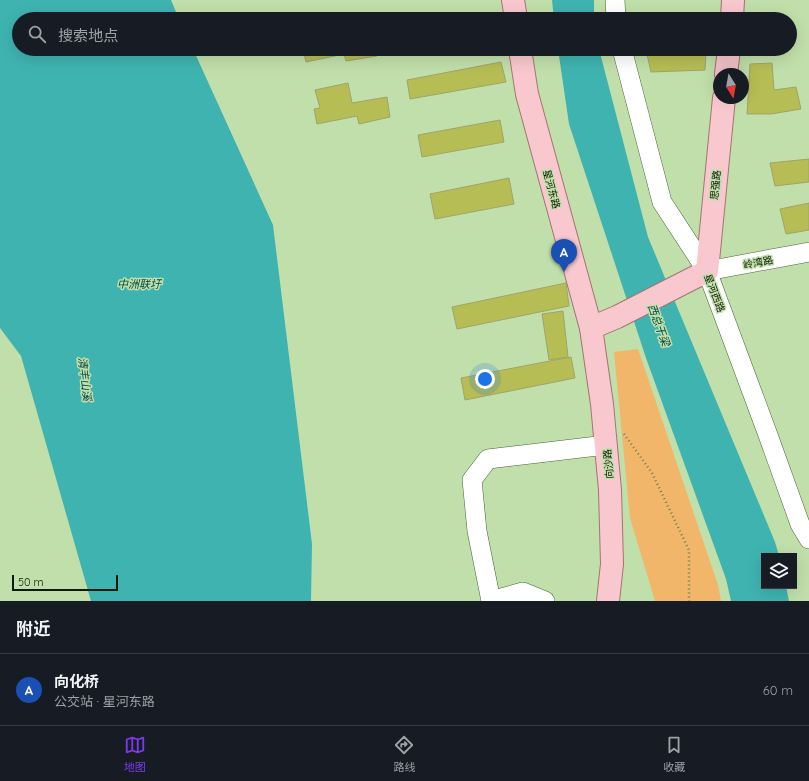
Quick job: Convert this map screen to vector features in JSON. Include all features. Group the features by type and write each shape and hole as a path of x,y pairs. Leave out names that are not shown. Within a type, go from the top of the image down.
{"main road":[{"path":"513,0 515,12"},
{"path":"732,12 733,0"},
{"name":"星河东路","path":"521,56 527,94 591,328"},
{"path":"727,68 728,56"},
{"name":"思强路","path":"707,271 723,104"},
{"path":"591,328 617,317 707,271"},
{"name":"向沙路","path":"591,328 610,490 612,564 608,601"}],"street":[{"path":"615,0 616,12"},
{"name":"星河西路","path":"624,56 662,202 707,271 800,524 809,539"},
{"name":"岭湾路","path":"707,271 809,252"},
{"path":"545,601 523,592 491,601 477,531 472,480 488,459 606,446"}],"path":[{"path":"620,429 652,473 689,550 689,601"}],"shaded area":[{"path":"638,349 718,585 721,601 655,601 630,518 614,352"}],"water":[{"name":"中洲联圩","path":"0,0 171,0 176,12 12,12 12,56 196,56 273,225 312,544 311,601 91,601 21,356 0,328"},
{"path":"552,0 594,0 594,12 553,12"},
{"name":"西总干梁","path":"559,56 601,56 648,237 775,542 778,553 761,553 761,589 787,589 789,601 731,601 726,579 646,358 569,124"}],"building":[{"path":"305,56 334,56 306,62"},
{"path":"345,56 377,56 346,61"},
{"path":"647,56 706,56 705,70 651,72"},
{"path":"501,62 506,82 410,99 407,80"},
{"path":"772,63 774,90 796,87 801,109 771,114 747,114 748,104 749,104 750,64"},
{"path":"348,83 352,103 387,97 390,117 359,124 357,116 317,124 314,109 320,108 315,90"},
{"path":"500,120 504,142 422,157 418,135"},
{"path":"809,159 809,182 775,186 770,163"},
{"path":"509,178 514,204 435,219 430,194"},
{"path":"809,203 809,230 786,234 780,209"},
{"path":"566,283 569,306 457,329 452,307"},
{"path":"563,311 568,357 549,360 542,314"},
{"path":"571,357 575,378 465,400 461,378"}],"place":[{"name":"向化桥","path":"564,272"}],"water label":[{"name":"清丰山溪","path":"85,379"}]}
